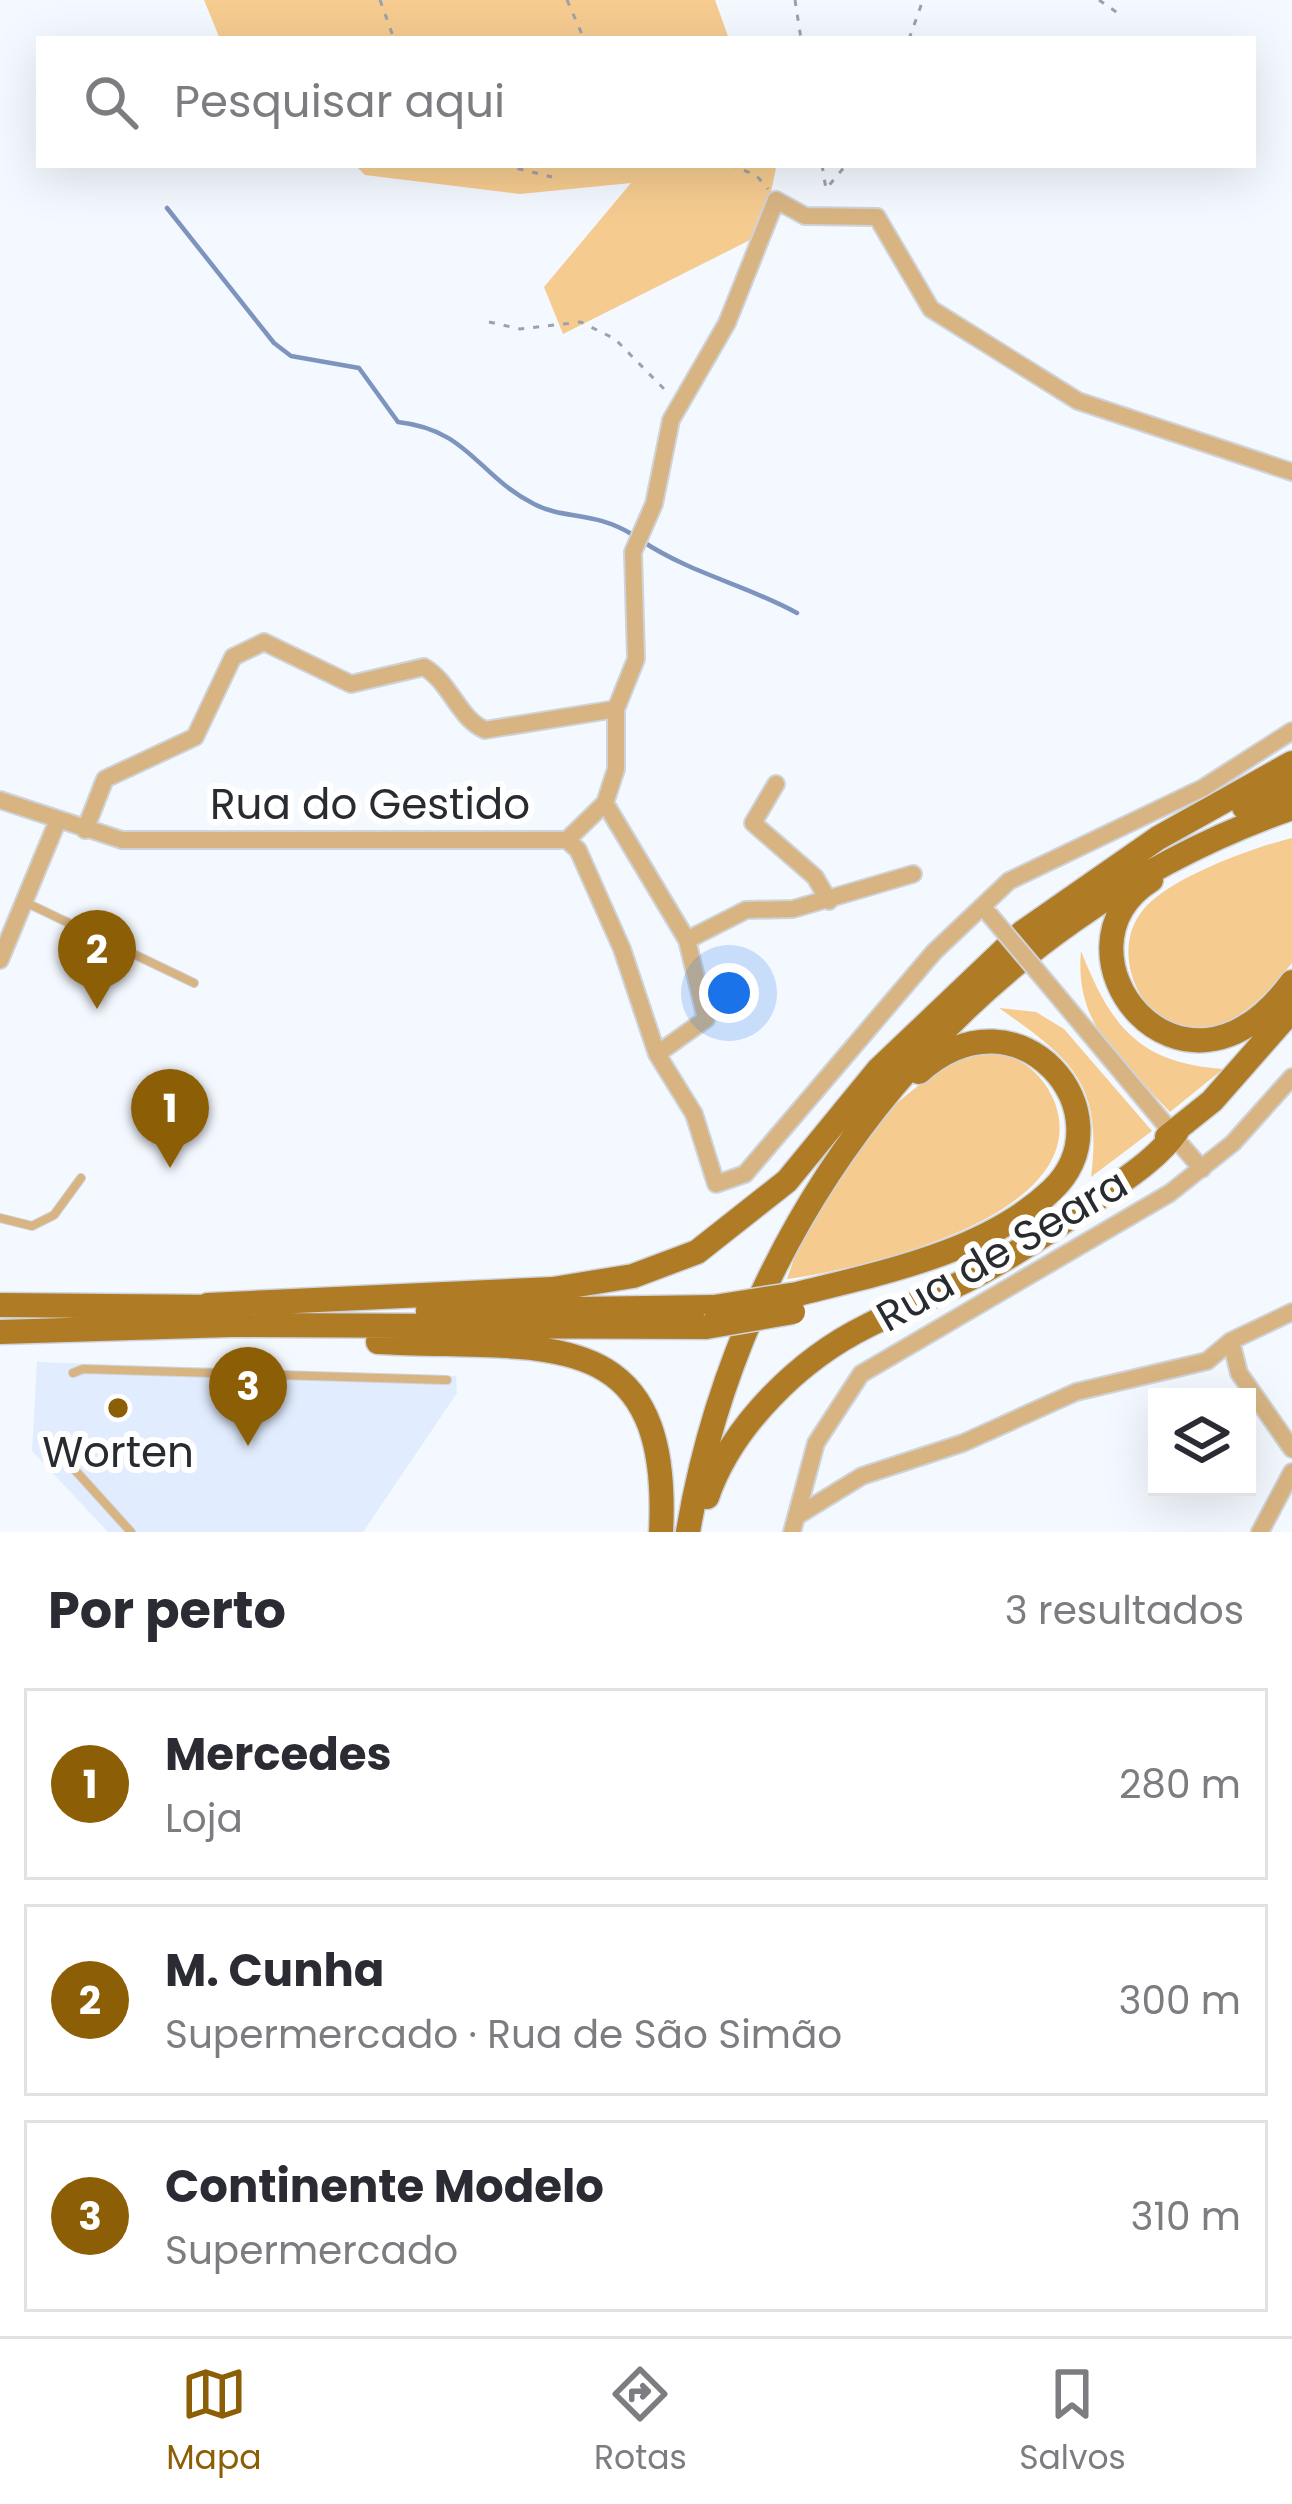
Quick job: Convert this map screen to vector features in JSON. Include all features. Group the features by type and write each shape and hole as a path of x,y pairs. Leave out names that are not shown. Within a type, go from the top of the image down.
{"main road":[{"path":"0,1332 553,1289 633,1276 697,1252 787,1181 943,1003 1022,932 1148,848 1292,763"},
{"path":"1148,848 1292,788"},
{"path":"690,1532 708,1441 769,1280 801,1217 887,1092 956,1016 1039,944 1112,891 1196,847 1292,808"},
{"path":"1196,847 1138,888 1120,914 1111,945 1123,995 1143,1019 1168,1035 1200,1043 1231,1036 1256,1021 1292,982"},
{"path":"212,1317 230,1324 710,1317 882,1289 968,1257 1066,1206 1174,1133 1212,1101 1292,1010"},
{"path":"795,1303 997,1226 1056,1186 1073,1159 1078,1120 1068,1089 1052,1066 1000,1040 967,1041 887,1092"},
{"path":"676,1532 695,1436 754,1275 790,1209 889,1061"},
{"path":"690,1532 728,1452 766,1402 811,1363 862,1328 983,1272 1074,1215 1166,1147 1174,1133"},
{"path":"0,1305 212,1317 563,1352 602,1365 632,1388 652,1420 661,1459 662,1532"}],"street":[{"path":"657,1054 706,1019 687,940 605,802 616,769 616,709 636,659 633,553 654,504 675,412 728,323 776,200 805,217 877,217 931,309 1078,401 1292,472"},
{"path":"85,830 105,779 195,737 233,656 264,642 281,647 311,669 351,684 424,668 443,679 474,725 485,730 616,709"},
{"path":"567,841 578,850 622,949 657,1054 694,1114 716,1184 745,1174 1009,881 1222,778 1292,730"},
{"path":"776,784 753,823 815,877 829,901"},
{"name":"Rua do Gestido","path":"0,800 122,840 567,841 605,802"},
{"path":"0,960 58,820"},
{"path":"687,940 746,910 829,901 913,874"},
{"path":"984,910 1202,1169"},
{"name":"Rua de Seara","path":"794,1524 816,1443 862,1375 1095,1241 1202,1169 1292,1077"},
{"path":"794,1524 830,1491 963,1443 1076,1392 1207,1361 1231,1341 1292,1312"},
{"path":"1231,1341 1239,1373 1292,1449"},
{"path":"1260,1532 1292,1472"}],"lane":[{"path":"26,902 194,983"},
{"path":"0,1218 32,1226 54,1215 81,1178"},
{"path":"73,1373 83,1369 448,1380"},
{"path":"64,1447 65,1460 131,1532"}],"path":[{"path":"380,0 393,36"},
{"path":"566,0 583,36"},
{"path":"794,0 800,36"},
{"path":"910,36 923,0"},
{"path":"1100,0 1122,16"},
{"path":"515,168 552,177"},
{"path":"738,168 755,175 776,200"},
{"path":"822,168 826,189 844,168"},
{"path":"489,322 520,329 581,322 639,360 668,393 675,412"}],"shaded area":[{"path":"204,0 715,0 728,36 219,36"},
{"path":"358,168 776,168 762,234 563,334 544,287 631,183 520,194 365,175"},
{"path":"1292,838 1292,963 1264,994 1230,1020 1204,1028 1183,1027 1164,1019 1137,989 1130,969 1128,948 1143,910 1191,876"},
{"path":"1081,951 1104,1001 1132,1036 1170,1059 1223,1069 1170,1112 1119,1058 1094,1022 1085,1001"},
{"path":"999,1008 1036,1012 1064,1029 1152,1131 1091,1177 1092,1118 1076,1076 1045,1043"},
{"path":"987,1049 1028,1067 1044,1082 1055,1103 1058,1142 1041,1176 1008,1205 965,1229 867,1263 787,1279 818,1208 862,1141 919,1085"},
{"path":"37,1362 456,1376 457,1393 363,1532 108,1532 32,1451"}],"waterway":[{"path":"167,208 274,343 291,356 359,368 398,422 441,434 534,504 606,522 633,535"},
{"path":"642,541 797,613"}],"place":[{"name":"M. Cunha","path":"97,1009"},
{"name":"Mercedes","path":"170,1168"},
{"name":"Worten","path":"118,1408"},
{"name":"Continente Modelo","path":"248,1446"}]}
